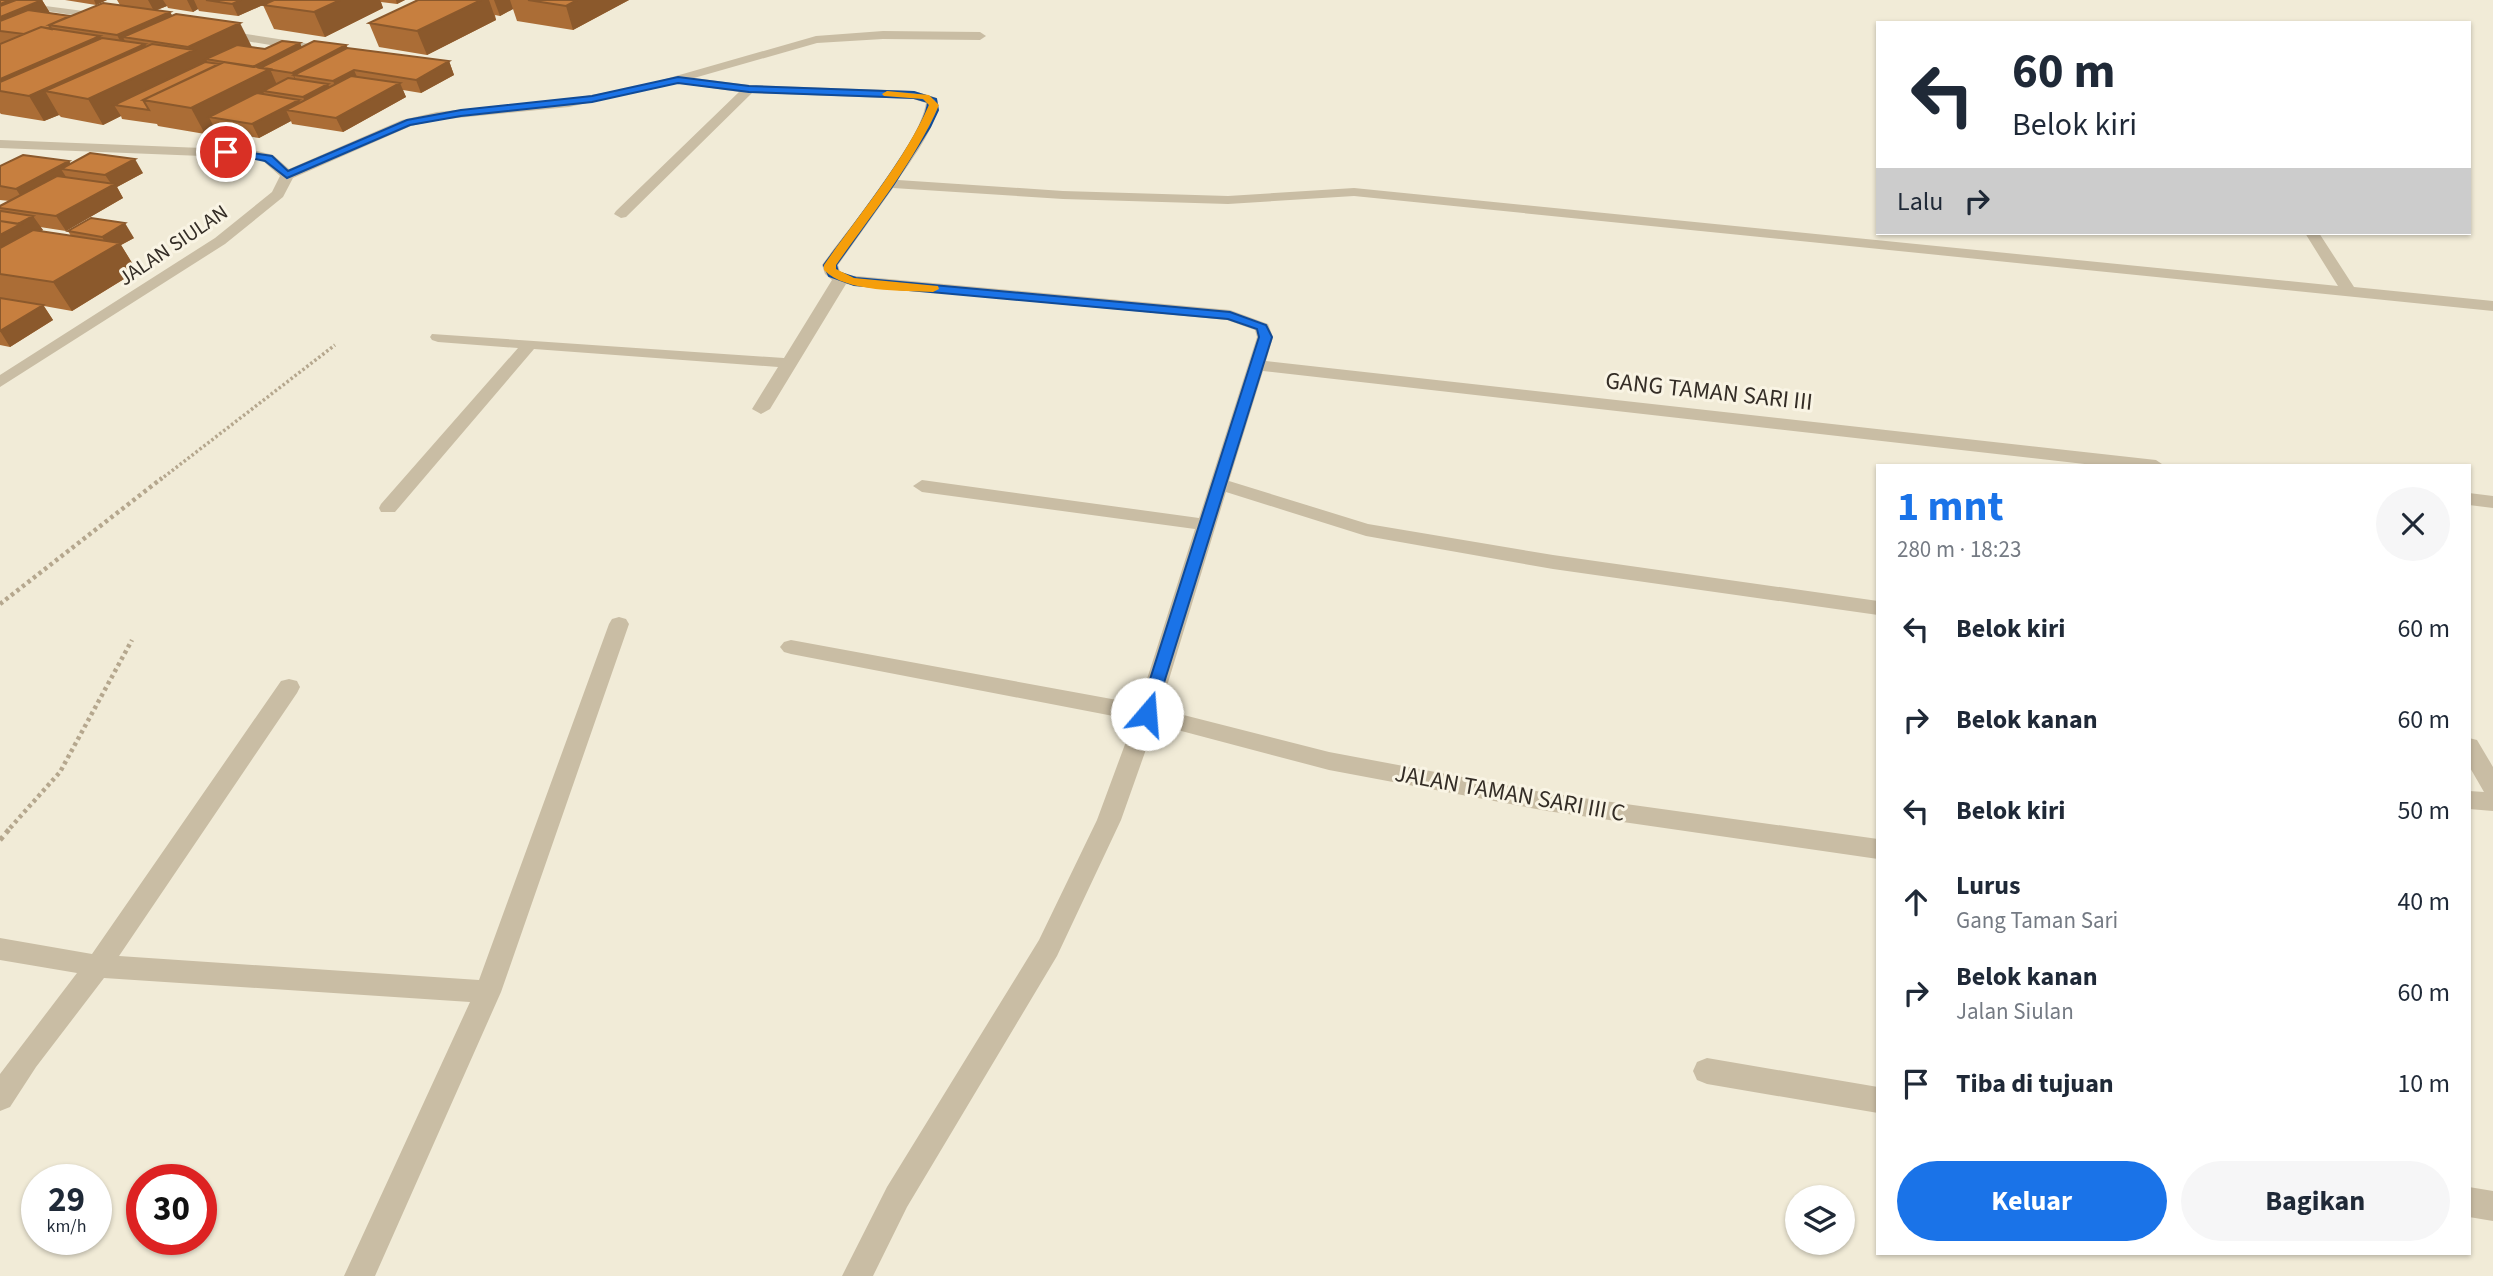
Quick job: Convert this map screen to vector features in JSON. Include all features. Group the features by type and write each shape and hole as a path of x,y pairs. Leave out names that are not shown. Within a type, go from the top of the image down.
{"street":[{"path":"0,1 123,19"},
{"path":"204,32 341,52"},
{"path":"0,144 200,150 253,155 268,158 287,175 407,122 461,113 592,99 678,80 816,40 883,35 980,36"},
{"path":"678,80 749,89 914,95 933,101 933,110 925,127 889,184 830,265 833,274 842,279 1230,315 1262,327 1265,337 1147,714 1109,820 1048,948 897,1197 857,1276"},
{"path":"621,214 749,89"},
{"name":"JALAN SIULAN","path":"4,377 220,241 278,194 287,175"},
{"path":"889,184 1063,195 1228,200 1354,192 2493,306"},
{"path":"2313,235 2350,293"},
{"path":"761,409 842,279"},
{"path":"438,337 790,363"},
{"path":"388,508 530,344"},
{"name":"GANG TAMAN SARI III","path":"1257,365 2138,464"},
{"path":"1221,484 1366,530 1553,562 1876,608"},
{"path":"922,486 1207,525"},
{"path":"2471,499 2493,502"},
{"path":"359,1276 488,992 619,624"},
{"name":"JALAN TAMAN SARI III C","path":"791,647 1147,714 1329,761 1547,802 1876,849"},
{"path":"0,1098 26,1058 97,966 289,687"},
{"path":"2471,750 2493,788"},
{"path":"2471,800 2493,802"},
{"path":"0,949 97,966 488,992"},
{"path":"1707,1071 1876,1100"},
{"path":"2471,1202 2493,1206"}],"path":[{"path":"0,604 335,345"},
{"path":"0,840 60,772 132,640"}],"building":[{"path":"16,0 42,0 0,17 0,6"},
{"path":"206,0 241,0 232,4"},
{"path":"274,0 340,0 314,12 263,5"},
{"path":"418,0 481,0 417,31 369,23"},
{"path":"528,0 577,0 566,6"},
{"path":"103,3 170,12 117,35 49,25"},
{"path":"28,10 70,16 49,25 51,29 41,27 24,34 0,31 0,21"},
{"path":"176,14 240,23 188,47 123,37"},
{"path":"41,27 100,36 0,79 0,44"},
{"path":"102,38 145,44 29,96 0,91 0,82"},
{"path":"282,41 300,43 253,67 206,59 237,45 265,49"},
{"path":"314,41 346,45 292,73 260,68"},
{"path":"152,44 194,50 88,99 45,91"},
{"path":"347,48 449,61 416,80 354,70 333,81 294,75"},
{"path":"205,62 219,64 143,100 149,110 114,105"},
{"path":"224,62 270,69 191,108 143,100"},
{"path":"351,76 400,83 336,118 286,110"},
{"path":"288,78 328,84 303,97 263,91"},
{"path":"257,93 299,100 252,124 209,117"},
{"path":"90,153 135,159 105,175 61,169"},
{"path":"23,155 69,161 16,189 0,186 0,166"},
{"path":"57,176 115,184 56,216 0,208 0,206"},
{"path":"0,211 33,216 18,224 0,221"},
{"path":"91,218 125,223 102,237 68,231"},
{"path":"0,221 21,224 0,235"},
{"path":"33,230 120,243 53,282 0,274 0,248"},
{"path":"0,298 43,305 0,331"}],"slow traffic":[{"path":"887,94 926,97 933,101 933,110 889,184 830,265 830,270 842,279 854,282 933,289"}],"route":[{"path":"226,152 268,158 287,175 407,122 461,113 569,103 678,80 749,89 914,95 933,101 933,110 925,127 889,184 830,265 833,274 854,282 1230,315 1262,327 1265,337 1147,714"}]}
